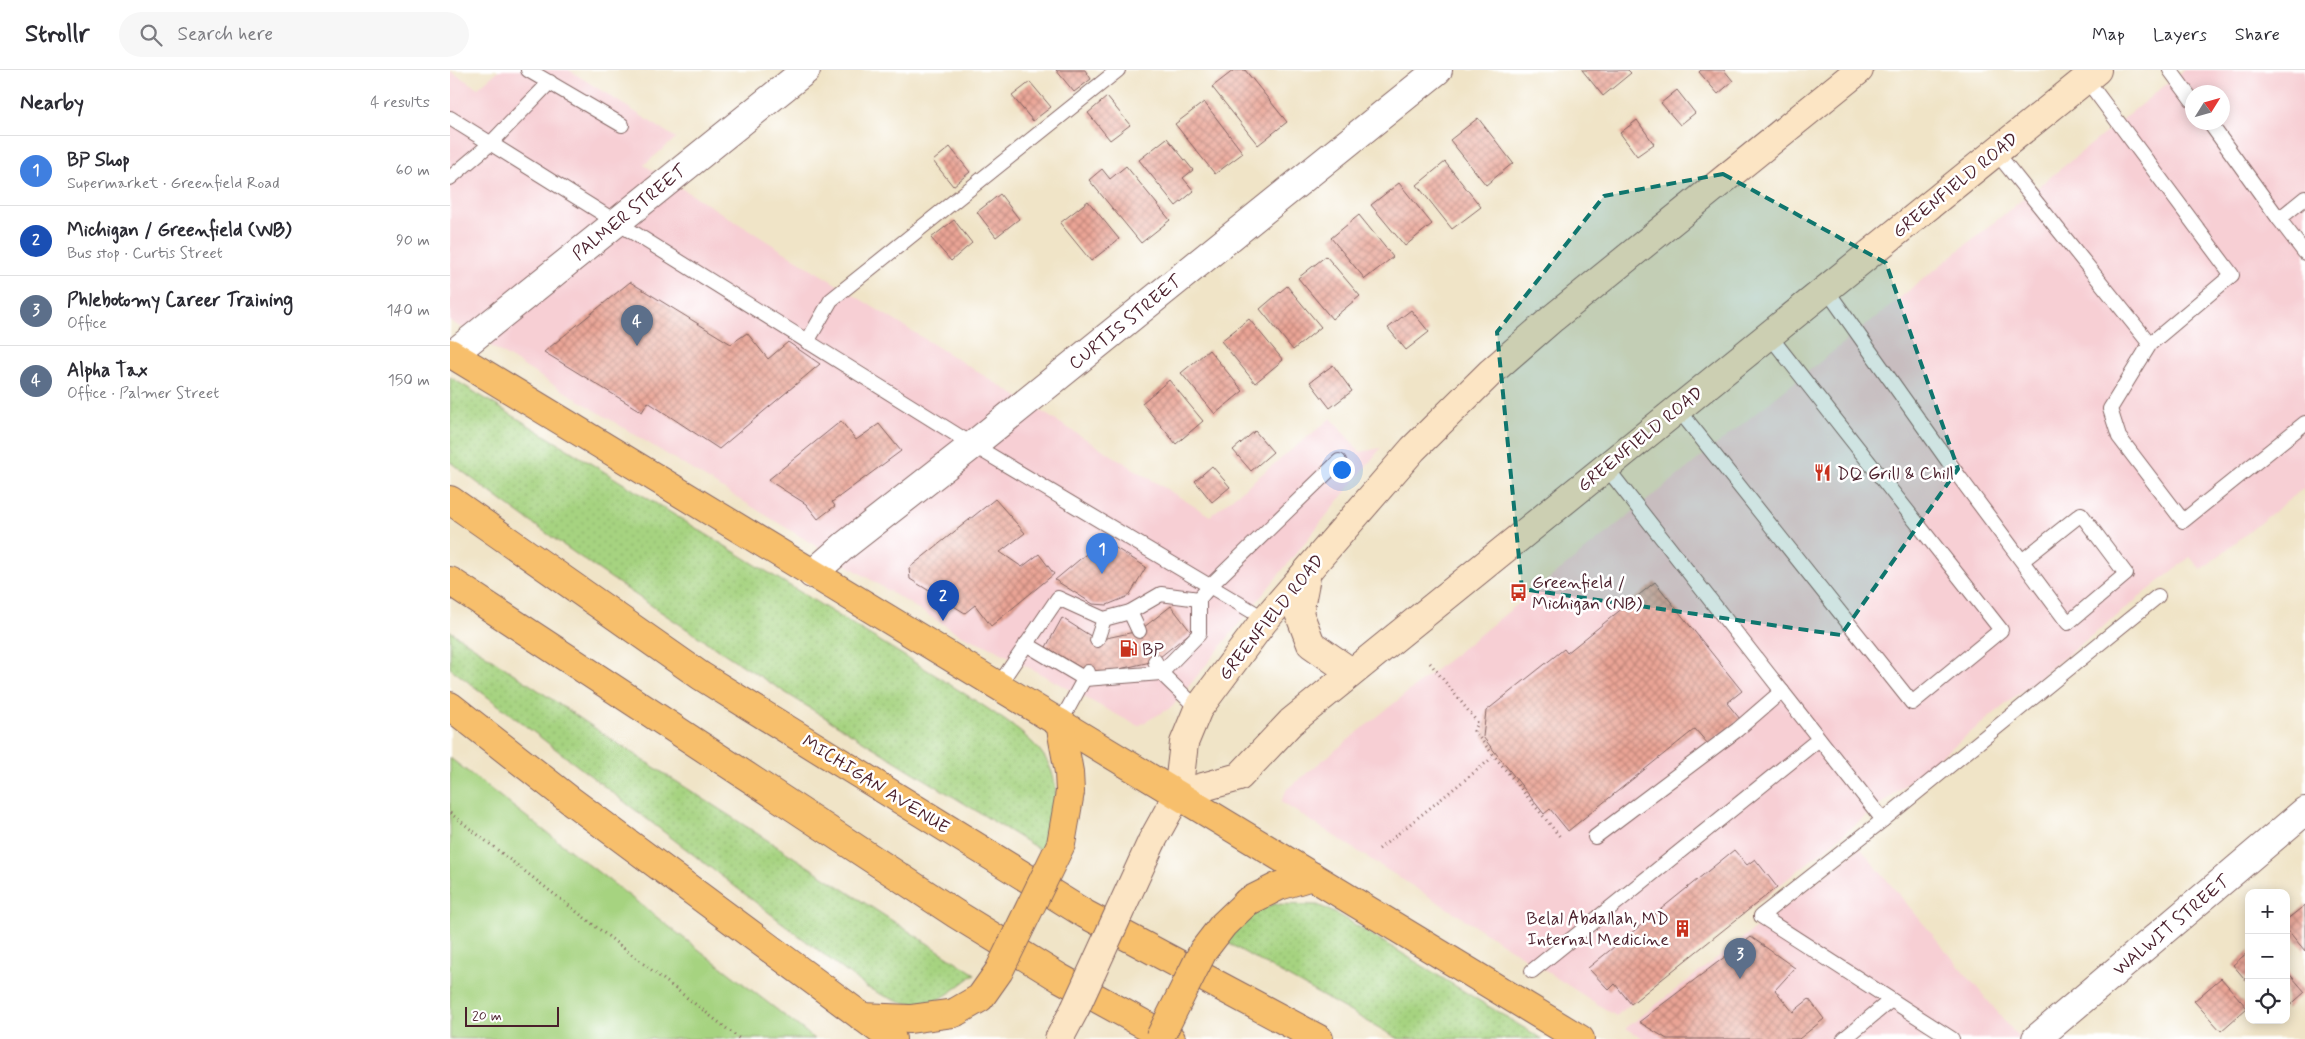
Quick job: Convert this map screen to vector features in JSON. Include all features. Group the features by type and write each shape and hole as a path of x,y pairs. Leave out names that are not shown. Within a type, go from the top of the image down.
{"main road":[{"name":"GREENFIELD ROAD","path":"1059,1039 1105,945 1152,841 1178,794 1184,743 1198,709 1265,619 1413,449 1491,372 1553,318 1860,70"},
{"name":"GREENFIELD ROAD","path":"1178,794 1239,777 1290,722 2092,74"},
{"path":"451,354 1580,1039"},
{"name":"MICHIGAN AVENUE","path":"450,500 702,676 943,826 1085,914 1319,1039"},
{"path":"1307,571 1299,613 1311,644 1351,672"},
{"path":"450,581 956,914 1060,978 1171,1039"},
{"path":"450,706 570,800 892,1039"},
{"path":"862,1017 910,1018 954,1013 980,998 999,971 1061,844 1070,792 1069,772 1060,723"},
{"path":"1159,1039 1203,950 1223,924 1247,902 1279,886 1312,876"}],"street":[{"name":"PALMER STREET","path":"451,354 806,70"},
{"name":"CURTIS STREET","path":"812,574 844,546 973,445 1438,70"},
{"name":"WALWIT STREET","path":"2036,1039 2305,811"}],"lane":[{"path":"528,70 622,125"},
{"path":"807,342 831,300 1118,70"},
{"path":"2170,70 2185,90"},
{"path":"2092,74 2232,274 2150,344 2110,409 2118,437 2183,521 2305,423"},
{"path":"450,178 490,144 550,82"},
{"path":"450,118 973,445 1265,619"},
{"path":"2214,130 2305,253"},
{"path":"1996,152 2150,344"},
{"path":"2279,219 2305,198"},
{"path":"1826,289 1960,478 2068,623 2126,574 2081,514 2022,561"},
{"path":"1678,409 1912,703 2001,630 1769,335"},
{"path":"1026,644 1086,676 1158,667 1199,634 1199,599 1210,586 1339,461"},
{"path":"1606,467 1883,820"},
{"path":"998,686 1058,598 1104,619 1130,612 1161,594 1199,599"},
{"path":"1952,1039 1760,916 1883,820 2158,596"},
{"path":"1130,612 1139,631"},
{"path":"1097,640 1104,619"},
{"path":"1158,667 1198,709"},
{"path":"1060,723 1086,676"},
{"path":"1595,837 1729,735 1782,691"},
{"path":"1532,971 1819,739"},
{"path":"1844,1039 1892,1000"}],"path":[{"path":"1430,662 1478,723 1474,731 1560,838"},
{"path":"1379,849 1492,758"},
{"path":"450,813 740,1039"}],"highlighted area":[{"path":"1723,174 1886,263 1958,469 1841,635 1522,589 1497,332 1604,196"}],"shaded area":[{"path":"499,70 569,70 676,138 644,165 1210,516 1331,418 1360,452 1381,448 1172,707 1138,726 994,649 959,634 450,321 450,71 478,88"},
{"path":"2184,70 2305,70 2305,487 2201,570 2190,557 1616,1016 1281,802 1287,789"},
{"path":"1860,848 2020,1039 1644,1039 1626,1028"}],"green space":[{"path":"450,377 940,678 1011,724 1036,746 1044,756 1054,779 1056,791 1055,816 1042,851 816,712 667,616 521,515 450,462"},
{"path":"450,631 626,749 975,974 943,997 924,1004 898,1001 866,987 450,668"},
{"path":"450,758 815,1039 450,1039"},
{"path":"1274,904 1318,905 1341,916 1542,1039 1399,1039 1224,941 1259,910"}],"building":[{"path":"1056,70 1085,70 1091,79 1074,92"},
{"path":"1234,70 1245,70 1287,122 1258,145 1212,87"},
{"path":"1582,70 1628,70 1631,73 1603,96"},
{"path":"1701,70 1724,70 1733,81 1718,94 1699,72"},
{"path":"1030,82 1051,107 1033,121 1012,96"},
{"path":"1677,90 1695,113 1680,125 1661,103"},
{"path":"1107,97 1130,125 1110,140 1088,113"},
{"path":"1204,102 1243,153 1215,174 1175,124"},
{"path":"1478,118 1513,163 1486,185 1450,140"},
{"path":"1637,120 1654,144 1637,156 1620,133"},
{"path":"1167,138 1193,170 1183,178 1194,191 1176,206 1139,160"},
{"path":"950,147 970,172 953,186 933,161"},
{"path":"1445,162 1481,207 1452,229 1417,185"},
{"path":"1126,166 1170,220 1141,243 1089,180 1102,169 1110,179"},
{"path":"1399,183 1432,224 1405,246 1371,205"},
{"path":"1000,194 1019,219 996,237 977,212"},
{"path":"1088,201 1119,239 1091,261 1060,223"},
{"path":"1359,215 1393,257 1365,279 1331,238"},
{"path":"954,220 972,243 951,261 931,238"},
{"path":"1326,256 1360,296 1332,319 1298,278"},
{"path":"630,282 731,344 747,333 768,359 788,342 820,364 719,449 648,402 642,412 544,352"},
{"path":"1287,286 1321,327 1293,350 1260,309"},
{"path":"1411,310 1429,332 1406,350 1388,328"},
{"path":"1249,319 1283,360 1255,383 1221,341"},
{"path":"1209,350 1243,391 1215,414 1181,373"},
{"path":"1333,365 1352,391 1330,408 1310,382"},
{"path":"1169,380 1203,421 1176,444 1142,403"},
{"path":"841,421 856,440 879,424 901,451 832,502 835,506 818,519 806,504 768,480"},
{"path":"1255,431 1273,452 1251,471 1233,450"},
{"path":"1212,466 1230,487 1212,502 1195,481"},
{"path":"995,499 1025,533 1000,552 1022,567 1039,554 1054,574 991,626 975,605 965,613 910,579 909,568"},
{"path":"1103,540 1146,567 1129,596 1107,605 1093,604 1055,580"},
{"path":"1655,582 1742,691 1727,703 1740,719 1708,744 1695,729 1568,831 1550,809 1544,814 1483,737 1486,711 1564,649 1567,653"},
{"path":"1171,606 1191,632 1155,661 1093,675 1046,647 1062,618 1097,640 1139,631"},
{"name":"Belal Abdallah, MD Internal Medicine","path":"1734,850 1747,865 1755,859 1777,887 1631,1004 1615,984 1609,990 1588,968"},
{"path":"2305,905 2305,951 2290,933 2290,917"},
{"path":"1751,937 1795,968 1775,990 1793,1012 1809,999 1824,1019 1799,1039 1667,1039 1639,1022"},
{"path":"2245,954 2245,979 2233,965"},
{"path":"2290,975 2305,992 2290,1005"},
{"path":"2221,978 2245,1006 2245,1010 2221,1031 2194,1001"}],"place":[{"name":"Alpha Tax","path":"637,346"},
{"name":"DQ Grill & Chill","path":"1823,473"},
{"name":"BP Shop","path":"1102,574"},
{"name":"Greenfield / Michigan (NB)","path":"1518,592"},
{"name":"Michigan / Greenfield (WB)","path":"943,621"},
{"name":"BP","path":"1128,649"},
{"name":"Belal Abdallah, MD Internal Medicine","path":"1683,928"},
{"name":"Phlebotomy Career Training","path":"1740,979"}]}
